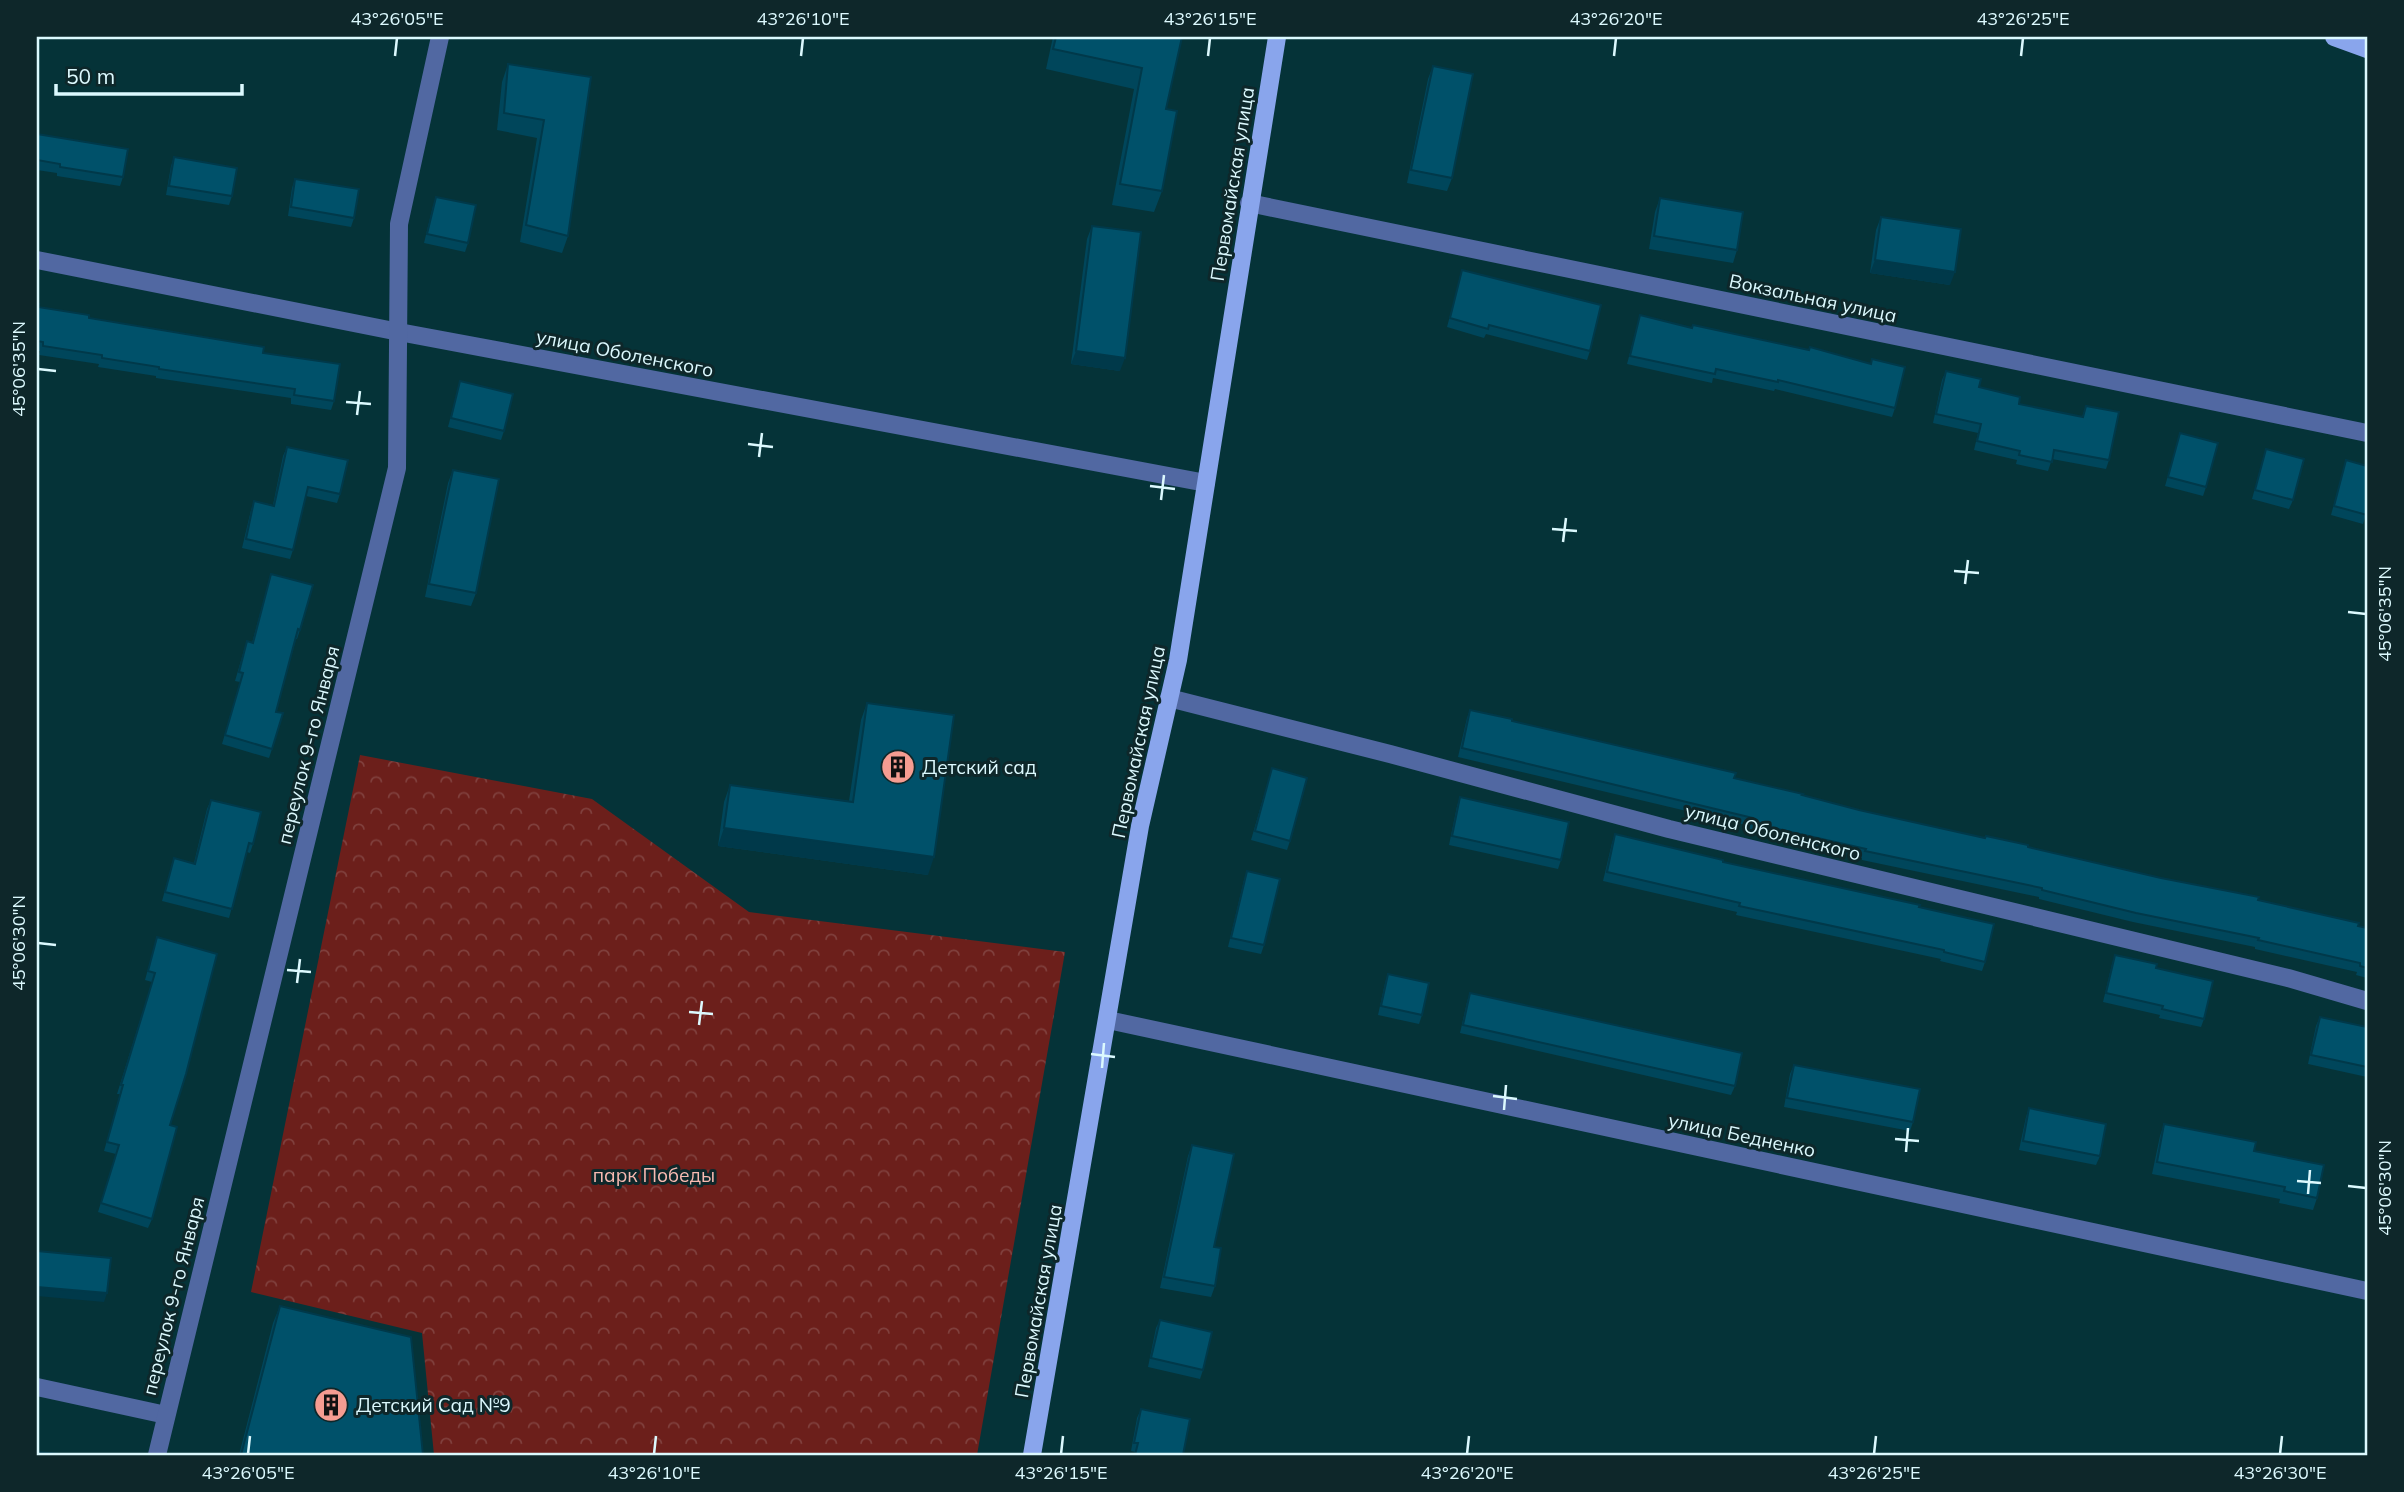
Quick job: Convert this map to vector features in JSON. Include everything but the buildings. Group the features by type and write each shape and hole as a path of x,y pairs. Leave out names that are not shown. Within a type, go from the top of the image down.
{"main road":[{"name":"Первомайская улица","path":"1032,1455 1140,826 1178,660 1277,37"},
{"path":"2334,37 2367,49"}],"street":[{"name":"переулок 9-го Января","path":"157,1455 397,468 399,224 440,37"},
{"name":"Вокзальная улица","path":"1250,203 2367,433"},
{"name":"улица Оболенского","path":"37,260 399,332 1206,483"},
{"name":"улица Оболенского","path":"1169,698 1669,828 2288,978 2367,1001"},
{"name":"улица Бедненко","path":"1108,1020 2367,1291"},
{"path":"37,1388 166,1415"}],"green space":[{"name":"парк Победы","path":"360,755 592,799 749,912 1065,952 977,1455 434,1455 422,1333 251,1292"}],"place":[{"name":"Детский сад","path":"898,767"},
{"name":"Детский Сад №9","path":"331,1405"}]}
